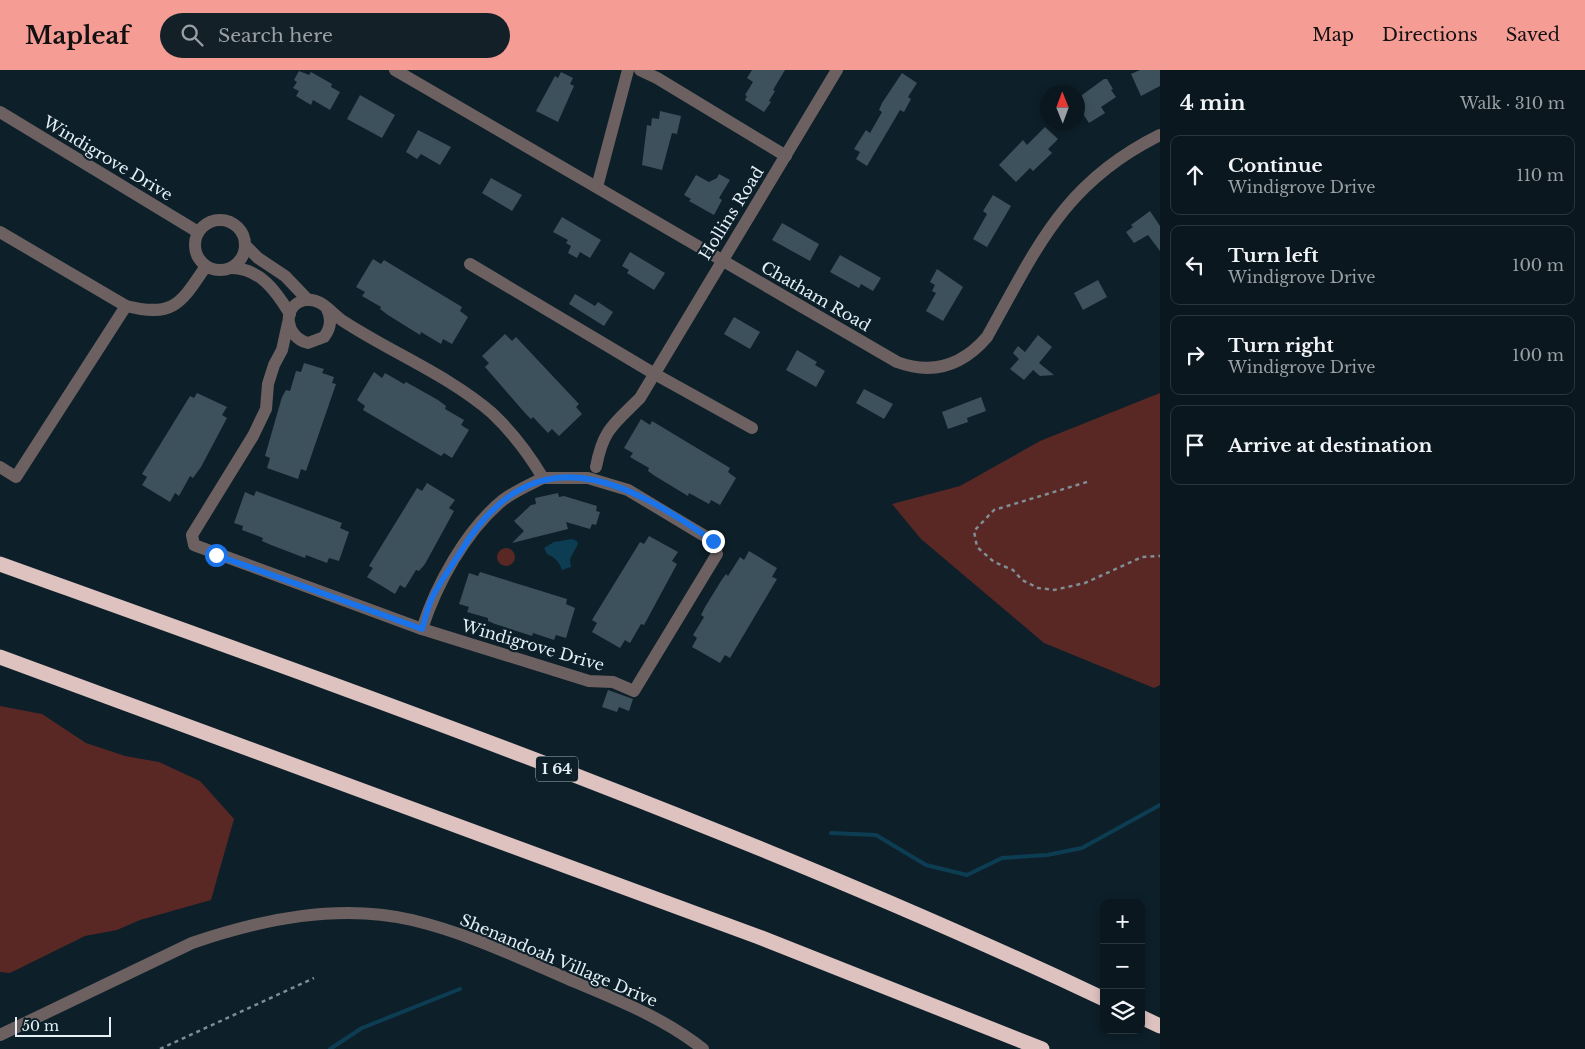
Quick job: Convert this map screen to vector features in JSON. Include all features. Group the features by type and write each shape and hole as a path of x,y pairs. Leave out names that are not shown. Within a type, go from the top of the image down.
{"highway":[{"name":"I 64","path":"0,564 645,803 811,870 1100,997"},
{"path":"0,657 740,931 1042,1049"},
{"path":"1145,1019 1160,1026"}],"street":[{"name":"Chatham Road","path":"395,70 897,362 922,369 951,365 977,349 987,338 1054,221 1072,198 1102,170 1136,147 1160,135"},
{"path":"597,187 628,70"},
{"path":"640,70 657,78 786,156"},
{"name":"Hollins Road","path":"596,467 603,438 612,424 640,398 653,373 786,156 836,70"},
{"name":"Windigrove Drive","path":"0,112 198,232"},
{"path":"302,342 293,335 289,319 276,293 259,276 242,268 214,270 206,266 195,251 198,232 210,222 226,221 240,230 245,245 258,258 285,276 308,300"},
{"path":"0,232 126,306 159,311 170,308 190,290 206,266"},
{"path":"230,268 241,258 245,245"},
{"path":"470,264 653,373 752,428"},
{"path":"289,319 299,302 317,301 351,327 470,396 510,431 528,451 543,478"},
{"path":"0,467 16,477 126,306"},
{"path":"327,309 330,320 328,332"},
{"name":"Windigrove Drive","path":"289,319 282,350 274,365 268,384 266,409 253,436 192,535 194,546 422,629 589,681 613,682 634,691 717,554 713,541 628,490 588,478 543,478 503,500 472,533 431,600 422,629"},
{"path":"282,350 302,342 319,340 328,332 351,327"},
{"name":"Shenandoah Village Drive","path":"0,1035 192,943 219,934 283,920 311,915 356,913 410,920 492,945 666,1023 703,1049"}],"path":[{"path":"1087,482 994,510 974,532 976,547 994,562 1013,570 1022,580 1038,588 1054,590 1085,583 1142,557 1160,556"},
{"path":"160,1049 314,978"}],"shaded area":[{"path":"1160,393 1160,685 1154,688 1044,643 921,539 892,504 960,486 1040,441"},
{"path":"502,548 510,548 515,553 513,564 502,566 497,561 497,553"},
{"path":"0,706 42,714 86,743 125,756 159,762 200,781 234,819 211,900 140,920 117,930 85,936 10,973 0,972"}],"water":[{"path":"572,539 577,541 578,544 570,559 571,567 562,570 558,562 547,554 544,548 554,542"}],"building":[{"path":"752,70 785,70 773,90 775,91 769,101 771,102 764,112 745,100 747,96 745,95 753,82 747,78"},
{"path":"1140,70 1160,70 1160,86 1141,96 1131,74"},
{"path":"299,71 309,75 311,72 332,84 331,87 340,92 330,110 313,100 311,105 296,96 299,91 293,88 297,82 294,80"},
{"path":"561,72 573,78 570,84 574,86 558,122 536,111 555,76 558,78"},
{"path":"902,73 917,83 908,97 911,99 904,112 900,110 867,166 856,159 860,152 854,149 866,130 870,133 882,112 879,110 882,103"},
{"path":"1104,79 1107,79 1116,97 1101,107 1105,113 1089,123 1085,117 1085,93"},
{"path":"360,95 395,115 382,138 347,119"},
{"path":"660,111 681,116 677,134 672,133 662,170 642,165 647,125 651,126 652,118 659,119"},
{"path":"418,130 451,147 440,165 421,154 417,159 406,152"},
{"path":"1042,130 1048,130 1058,139 1048,149 1052,153 1033,171 1030,168 1016,182 999,165 1023,140 1027,145"},
{"path":"719,174 730,180 719,198 722,200 714,215 689,201 691,199 684,195 696,175 709,182 717,178"},
{"path":"491,178 522,195 512,211 482,193"},
{"path":"993,195 1011,206 987,247 973,239 987,214 983,211"},
{"path":"1150,211 1160,226 1160,251 1148,235 1134,243 1126,232 1133,227 1131,225"},
{"path":"562,217 601,240 590,258 580,252 577,258 568,253 571,246 566,243 568,240 553,232"},
{"path":"782,223 819,244 810,261 772,240"},
{"path":"630,252 665,273 654,290 627,273 629,270 622,266"},
{"path":"840,255 881,278 873,291 861,284 859,288 830,272"},
{"path":"373,259 381,264 384,260 462,307 460,311 468,317 452,344 443,339 441,344 421,332 420,335 362,296 365,292 356,287"},
{"path":"937,269 963,287 943,321 926,311 936,293 932,291 935,285 930,282"},
{"path":"1098,280 1107,297 1083,310 1074,293"},
{"path":"575,294 595,306 598,302 613,312 604,326 569,304"},
{"path":"734,317 760,332 750,349 724,334"},
{"path":"505,334 512,341 516,337 579,404 576,407 582,414 559,436 552,429 548,433 533,417 531,419 485,367 489,363 482,356"},
{"path":"1038,335 1052,347 1039,363 1054,375 1040,376 1033,370 1024,380 1010,369 1019,359 1013,353 1018,346 1025,352"},
{"path":"797,350 817,362 815,365 825,371 816,387 786,370"},
{"path":"304,363 324,369 322,373 334,377 332,383 336,384 306,471 301,469 298,479 267,468 270,458 265,456 282,397 286,390 290,391 296,371 301,372"},
{"path":"374,372 382,378 385,373 404,384 406,382 438,400 446,406 445,409 464,420 461,425 469,430 452,458 444,453 441,456 363,410 365,406 357,400"},
{"path":"864,389 893,404 884,419 856,403"},
{"path":"197,393 227,407 222,415 227,418 201,467 193,478 190,476 179,496 175,493 170,502 142,485 147,477 142,474 190,396 194,398"},
{"path":"981,397 986,411 967,418 968,422 948,429 942,412"},
{"path":"641,419 650,425 652,421 730,468 728,472 736,478 720,505 711,500 709,504 689,493 688,496 655,476 648,471 649,468 630,457 633,453 624,448"},
{"path":"427,483 455,500 449,508 454,511 425,564 419,571 416,570 405,588 400,585 395,594 367,577 373,568 369,566 417,488 422,491"},
{"path":"256,491 342,523 340,528 349,532 339,561 329,558 327,563 306,555 305,558 262,541 263,538 242,530 243,526 234,523 245,492 254,496"},
{"path":"558,493 559,497 564,496 597,506 596,511 600,512 596,525 592,524 590,529 566,522 568,529 512,543 524,531 514,521 531,505 536,504 535,498"},
{"path":"649,536 678,552 672,561 677,564 644,625 641,624 630,643 625,640 620,648 592,632 597,623 592,620 640,542 644,544"},
{"path":"749,551 777,568 772,577 777,579 730,658 725,655 720,663 692,647 697,638 693,635 704,617 701,615 705,607 721,581 726,574 728,576 740,557 744,560"},
{"path":"480,572 567,599 566,604 575,608 566,638 556,635 554,640 533,633 532,636 495,624 488,621 488,618 467,612 469,607 459,604 469,573 478,576"},
{"path":"608,690 633,699 629,711 619,707 617,712 602,707"}],"waterway":[{"path":"831,833 876,835 926,865 967,875 1002,858 1047,855 1082,848 1160,805"},
{"path":"330,1049 362,1028 460,989"}],"route":[{"path":"216,555 422,629 431,600 472,533 503,500 543,478 588,478 628,490 713,541"}]}
